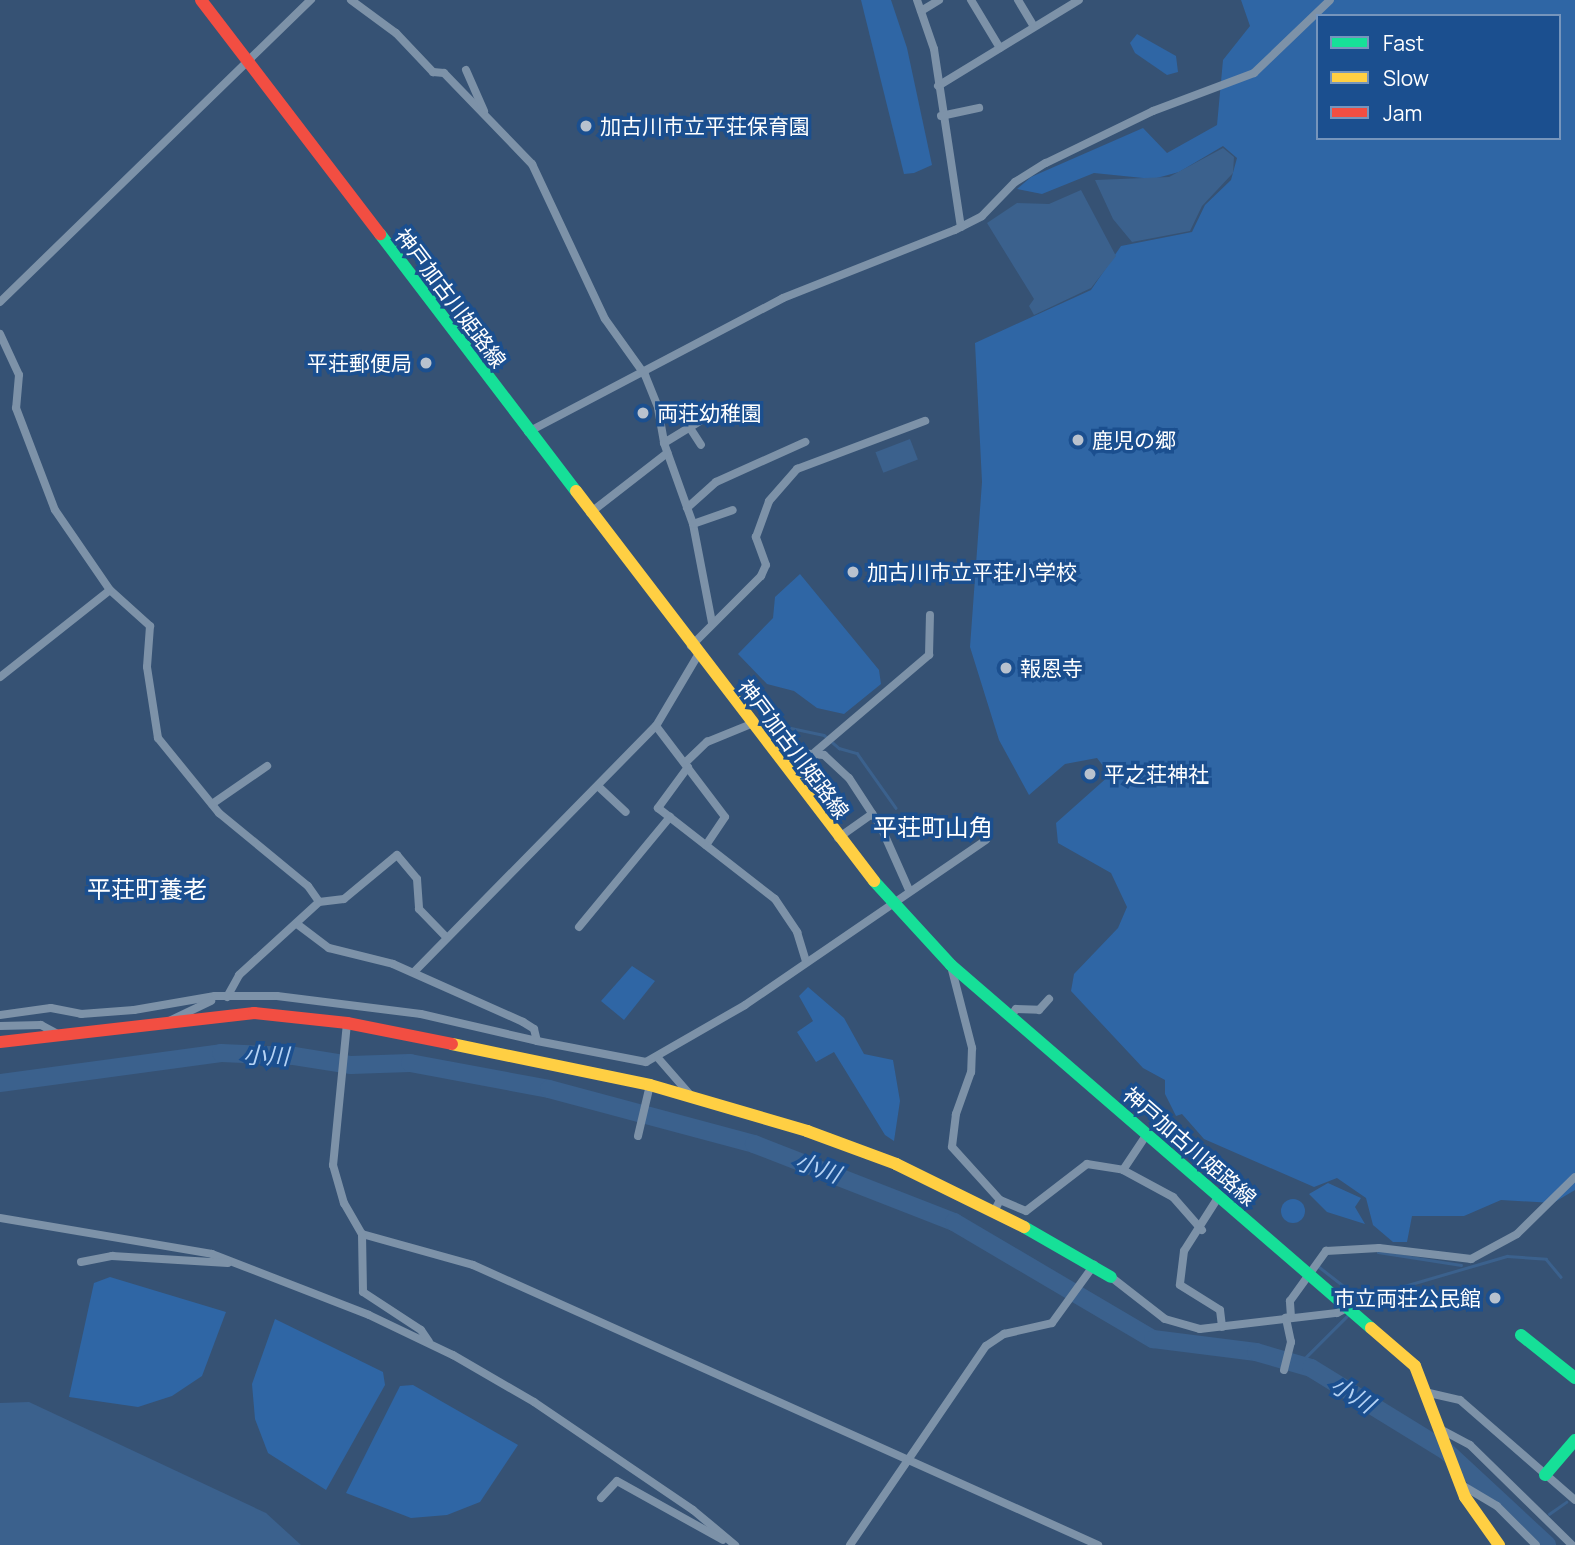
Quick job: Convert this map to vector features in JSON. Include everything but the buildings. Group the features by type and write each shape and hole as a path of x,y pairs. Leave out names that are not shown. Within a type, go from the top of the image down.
{"main road":[{"name":"神戸加古川姫路線","path":"201,0 838,838 890,902 951,965 1415,1366 1429,1393 1458,1480 1499,1545"},
{"path":"0,1042 244,1013 347,1023 650,1085 807,1131 997,1205 1111,1277"},
{"path":"1521,1335 1575,1378"},
{"path":"1545,1475 1575,1440"}],"street":[{"path":"0,302 311,0"},
{"path":"351,0 396,33 433,72 444,73 532,163 604,319 640,372 658,408 667,453 693,524 712,623"},
{"path":"917,0 938,86 961,227"},
{"path":"921,11 939,0"},
{"path":"971,0 1000,48"},
{"path":"1018,0 1034,27"},
{"path":"938,86 1034,27 1067,3 1079,0"},
{"path":"528,432 783,298 961,227 1045,163 1153,111 1254,73 1330,0"},
{"path":"466,70 484,112"},
{"path":"941,116 979,108"},
{"path":"0,334 19,375 16,408 39,476 55,510 110,590 150,626 147,667 158,738 212,804 308,886 319,902"},
{"path":"664,443 705,418"},
{"path":"414,972 446,937 600,788 656,726 712,623 761,576 766,565 756,537 769,501 797,469 925,421"},
{"path":"690,428 701,445"},
{"path":"687,508 716,482 805,442"},
{"path":"590,513 667,453"},
{"path":"693,524 733,510"},
{"path":"0,677 110,590"},
{"path":"815,752 827,739 929,655 930,615"},
{"path":"751,724 707,742 657,804 775,899 797,932 806,961"},
{"path":"656,726 725,817 706,845"},
{"path":"772,751 815,752 849,778 872,814 909,890"},
{"path":"212,804 267,766"},
{"path":"600,788 626,812"},
{"path":"838,838 872,814"},
{"path":"579,927 670,817"},
{"path":"0,1015 51,1009 81,1014 134,1010 232,995 277,996 421,1014 632,1063 658,1058 986,841"},
{"path":"232,995 239,975 319,902 344,899 397,855 418,879 419,909 446,937"},
{"path":"297,924 329,948 414,972 523,1022 534,1029 537,1041"},
{"path":"951,965 972,1048 952,1147 997,1205 1026,1211 1087,1164 1123,1170 1173,1197 1199,1227"},
{"path":"167,1022 188,1008 232,995"},
{"path":"1010,1017 1016,1009 1039,1010 1049,999"},
{"path":"347,1023 333,1165 344,1203 362,1234 363,1292 421,1330 431,1344"},
{"path":"0,1026 41,1025 59,1035"},
{"path":"658,1058 691,1096"},
{"path":"638,1136 650,1085"},
{"path":"1123,1170 1147,1134"},
{"path":"1284,1370 1291,1342 1288,1317 1290,1301 1333,1248 1471,1259 1517,1234 1575,1177"},
{"path":"1219,1196 1180,1262 1180,1285 1220,1310 1222,1328"},
{"path":"0,1218 124,1236 232,1263 431,1344 585,1435 733,1545"},
{"path":"362,1234 472,1265 1098,1545"},
{"path":"81,1262 113,1256 232,1263"},
{"path":"850,1545 986,1346 1004,1334 1052,1323 1068,1307 1094,1265"},
{"path":"1111,1277 1165,1319 1200,1329 1222,1328 1349,1307"},
{"path":"1429,1393 1460,1400 1575,1500"},
{"path":"1440,1429 1479,1453 1572,1545"},
{"path":"1458,1480 1497,1506 1536,1545"},
{"path":"601,1498 617,1481 733,1545"}],"shaded area":[{"path":"861,0 891,0 907,48 932,165 914,173 904,174"},
{"path":"1241,0 1575,0 1575,1190 1553,1203 1501,1200 1464,1216 1412,1216 1407,1242 1393,1242 1373,1225 1366,1198 1337,1178 1314,1187 1204,1139 1182,1114 1176,1116 1165,1094 1165,1080 1143,1068 1071,991 1074,974 1118,928 1127,907 1111,873 1058,843 1056,823 1110,775 1097,758 1065,764 1029,795 999,740 970,647 982,482 975,343 1091,290 1121,246 1192,232 1205,205 1231,180 1237,158 1223,146 1179,172 1153,179 1094,173 1042,194 1017,189 1031,177 1143,128 1167,153 1217,125 1223,60 1250,26"},
{"path":"1137,34 1176,56 1178,72 1167,75 1135,53 1130,43"},
{"path":"1223,148 1234,157 1233,173 1202,206 1190,231 1132,242 1113,219 1095,180 1169,177"},
{"path":"1081,190 1116,256 1091,288 1034,315 1029,306 1034,299 987,223 1017,203 1049,204"},
{"path":"910,439 918,460 883,473 875,452"},
{"path":"800,574 879,670 881,684 844,714 817,708 794,691 767,684 738,654 773,618 775,597"},
{"path":"632,966 655,981 624,1020 601,1001"},
{"path":"808,987 844,1018 864,1054 893,1060 900,1101 894,1141 885,1135 834,1052 816,1062 797,1032 813,1021 799,996"},
{"path":"1328,1183 1361,1198 1355,1207 1365,1224 1327,1212 1309,1194"},
{"path":"1293,1199 1302,1202 1305,1211 1302,1220 1293,1223 1284,1220 1281,1211 1284,1202"},
{"path":"110,1277 226,1312 202,1376 172,1396 138,1407 69,1397 94,1283"},
{"path":"275,1319 383,1372 385,1385 326,1490 268,1453 255,1419 252,1384"},
{"path":"413,1385 518,1445 480,1502 447,1515 411,1518 346,1493 400,1386"},
{"path":"29,1402 266,1513 301,1545 0,1545 0,1403"}],"waterway":[{"path":"758,721 824,735 839,748 857,753 896,808"},
{"name":"小川","path":"0,1083 221,1053 294,1056 351,1065 410,1063 549,1089 754,1144 954,1222 1153,1339 1256,1352 1311,1368 1446,1451 1547,1545"},
{"path":"1378,1252 1461,1265"},
{"path":"1364,1308 1394,1289 1507,1256 1546,1259 1561,1277"},
{"path":"1318,1266 1368,1305"},
{"path":"1300,1363 1347,1316"},
{"path":"1549,1514 1566,1502"}],"traffic: fast":[{"path":"380,234 576,491"},
{"path":"874,881 951,965 1371,1328"},
{"path":"1024,1227 1111,1277"},
{"path":"1521,1335 1575,1378"},
{"path":"1545,1475 1575,1440"}],"traffic: slow":[{"path":"576,491 874,881"},
{"path":"452,1044 650,1085 807,1131 896,1164 1024,1227"},
{"path":"1371,1328 1415,1366 1465,1497 1499,1545"}],"traffic: jam":[{"path":"201,0 380,234"},
{"path":"0,1042 254,1013 347,1023 452,1044"}],"place":[{"name":"加古川市立平荘保育園","path":"586,126"},
{"name":"平荘郵便局","path":"426,363"},
{"name":"両荘幼稚園","path":"643,413"},
{"name":"鹿児の郷","path":"1078,440"},
{"name":"加古川市立平荘小学校","path":"853,572"},
{"name":"報恩寺","path":"1006,668"},
{"name":"平之荘神社","path":"1090,774"},
{"name":"市立両荘公民館","path":"1495,1298"}],"district":[{"name":"平荘町山角","path":"933,827"},
{"name":"平荘町養老","path":"147,889"}]}
